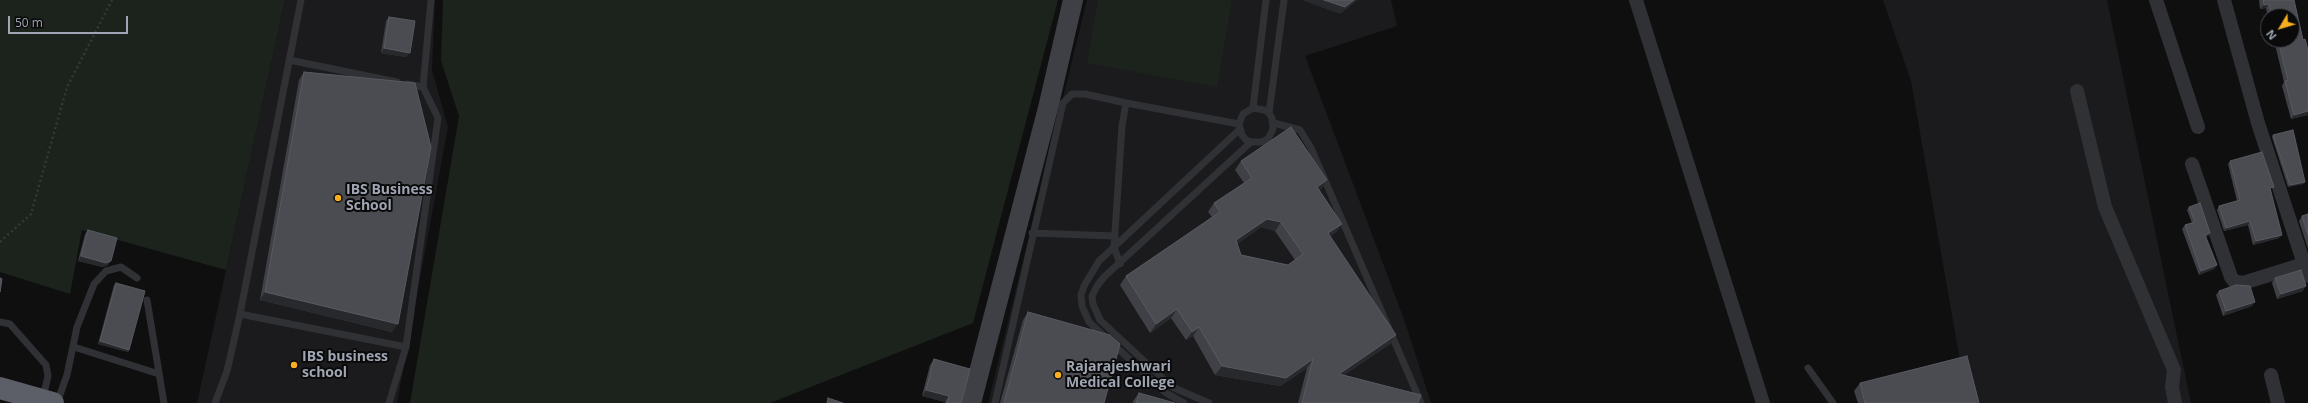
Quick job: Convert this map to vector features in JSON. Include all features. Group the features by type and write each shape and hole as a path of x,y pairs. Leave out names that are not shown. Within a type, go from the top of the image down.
{"highway":[{"path":"0,388 51,402"}],"street":[{"path":"972,403 1048,108 1073,0"},
{"path":"1636,0 1762,403"},
{"path":"2156,0 2198,128"},
{"path":"2192,164 2231,277 2234,281 2243,283 2307,273 2258,122 2224,0"},
{"path":"2077,91 2105,207 2174,370 2172,387 2175,403"},
{"path":"2271,375 2278,403"}],"lane":[{"path":"215,403 227,371 240,314 301,0"},
{"path":"389,403 406,347 438,118 423,87 430,0"},
{"path":"1253,108 1266,0"},
{"path":"995,403 1032,233 1063,103 1072,94 1085,94 1239,127 1246,140 1251,142 1262,142 1268,139 1274,124 1269,113 1284,0"},
{"path":"289,60 423,87"},
{"path":"1120,264 1114,247 1122,126 1126,103"},
{"path":"1184,403 1166,393 1089,322 1082,306 1084,286 1093,269 1114,247 1239,127 1243,114 1253,108 1264,110 1269,113"},
{"path":"1274,124 1300,130 1311,148 1421,403"},
{"path":"1209,403 1172,387 1100,320 1096,314 1092,296 1097,286 1251,142"},
{"path":"1032,233 1115,236"},
{"path":"51,402 74,347 77,326 94,284 106,270 121,267 136,278"},
{"path":"147,300 164,403"},
{"path":"240,314 406,347"},
{"path":"0,322 10,324 46,365 51,402"},
{"path":"74,347 160,374"},
{"path":"1808,368 1833,403"},
{"path":"1166,393 1172,387"}],"path":[{"path":"0,242 31,214 67,87 112,0"}],"shaded area":[{"path":"0,0 285,0 226,270 82,230 70,294 0,272"},
{"name":"IBS Business School","path":"285,0 435,0 432,70 448,127 397,403 197,403"},
{"path":"443,0 1058,0 973,323 770,403 410,403 459,116 441,61"},
{"path":"1087,0 1391,0 1397,26 1305,56 1405,322 1431,403 988,403"},
{"path":"1098,0 1232,0 1217,87 1087,63"},
{"path":"1883,0 2107,0 2191,403 1970,403 1960,361 1911,81"}],"building":[{"path":"1324,0 1354,0 1345,7"},
{"path":"2263,0 2294,0 2296,8 2270,8 2269,4 2264,5"},
{"path":"389,17 415,21 410,53 384,48"},
{"path":"2300,27 2303,40 2305,39 2308,50 2308,111 2294,115 2285,81 2288,80 2280,48 2300,48"},
{"name":"IBS Business School","path":"304,72 415,83 431,147 398,324 265,292"},
{"path":"1291,127 1327,180 1317,187 1342,224 1328,233 1396,335 1339,374 1421,395 1418,403 1302,403 1313,359 1286,378 1222,366 1199,327 1192,332 1177,309 1156,324 1126,276 1220,212 1214,203 1252,178 1241,161","holes":["1267,219 1281,222 1303,254 1288,265 1241,255 1236,240"]},
{"path":"2293,130 2305,182 2290,185 2273,135"},
{"path":"2262,152 2274,187 2270,188 2282,235 2256,241 2250,221 2226,228 2219,206 2240,200 2230,161"},
{"path":"2200,203 2210,233 2205,235 2217,265 2201,271 2185,225 2195,222 2189,207"},
{"path":"2308,214 2308,235 2302,216"},
{"path":"88,230 117,238 111,261 106,263 81,256"},
{"path":"2301,270 2306,286 2281,294 2275,278"},
{"path":"0,278 2,279 0,292"},
{"path":"116,283 145,291 129,350 100,341"},
{"path":"2236,285 2250,286 2255,302 2226,311 2219,291"},
{"name":"Rajarajeshwari Medical College","path":"1028,312 1110,335 1120,344 1104,403 1004,403"},
{"path":"1967,356 1979,403 1865,403 1860,383"},
{"path":"934,359 970,369 961,403 947,403 949,396 926,390"},
{"path":"1139,393 1175,403 1136,403"},
{"path":"828,398 843,403 827,403"}],"place":[{"name":"IBS Business School","path":"338,198"},
{"name":"IBS business school","path":"294,365"},
{"name":"Rajarajeshwari Medical College","path":"1058,375"}]}
